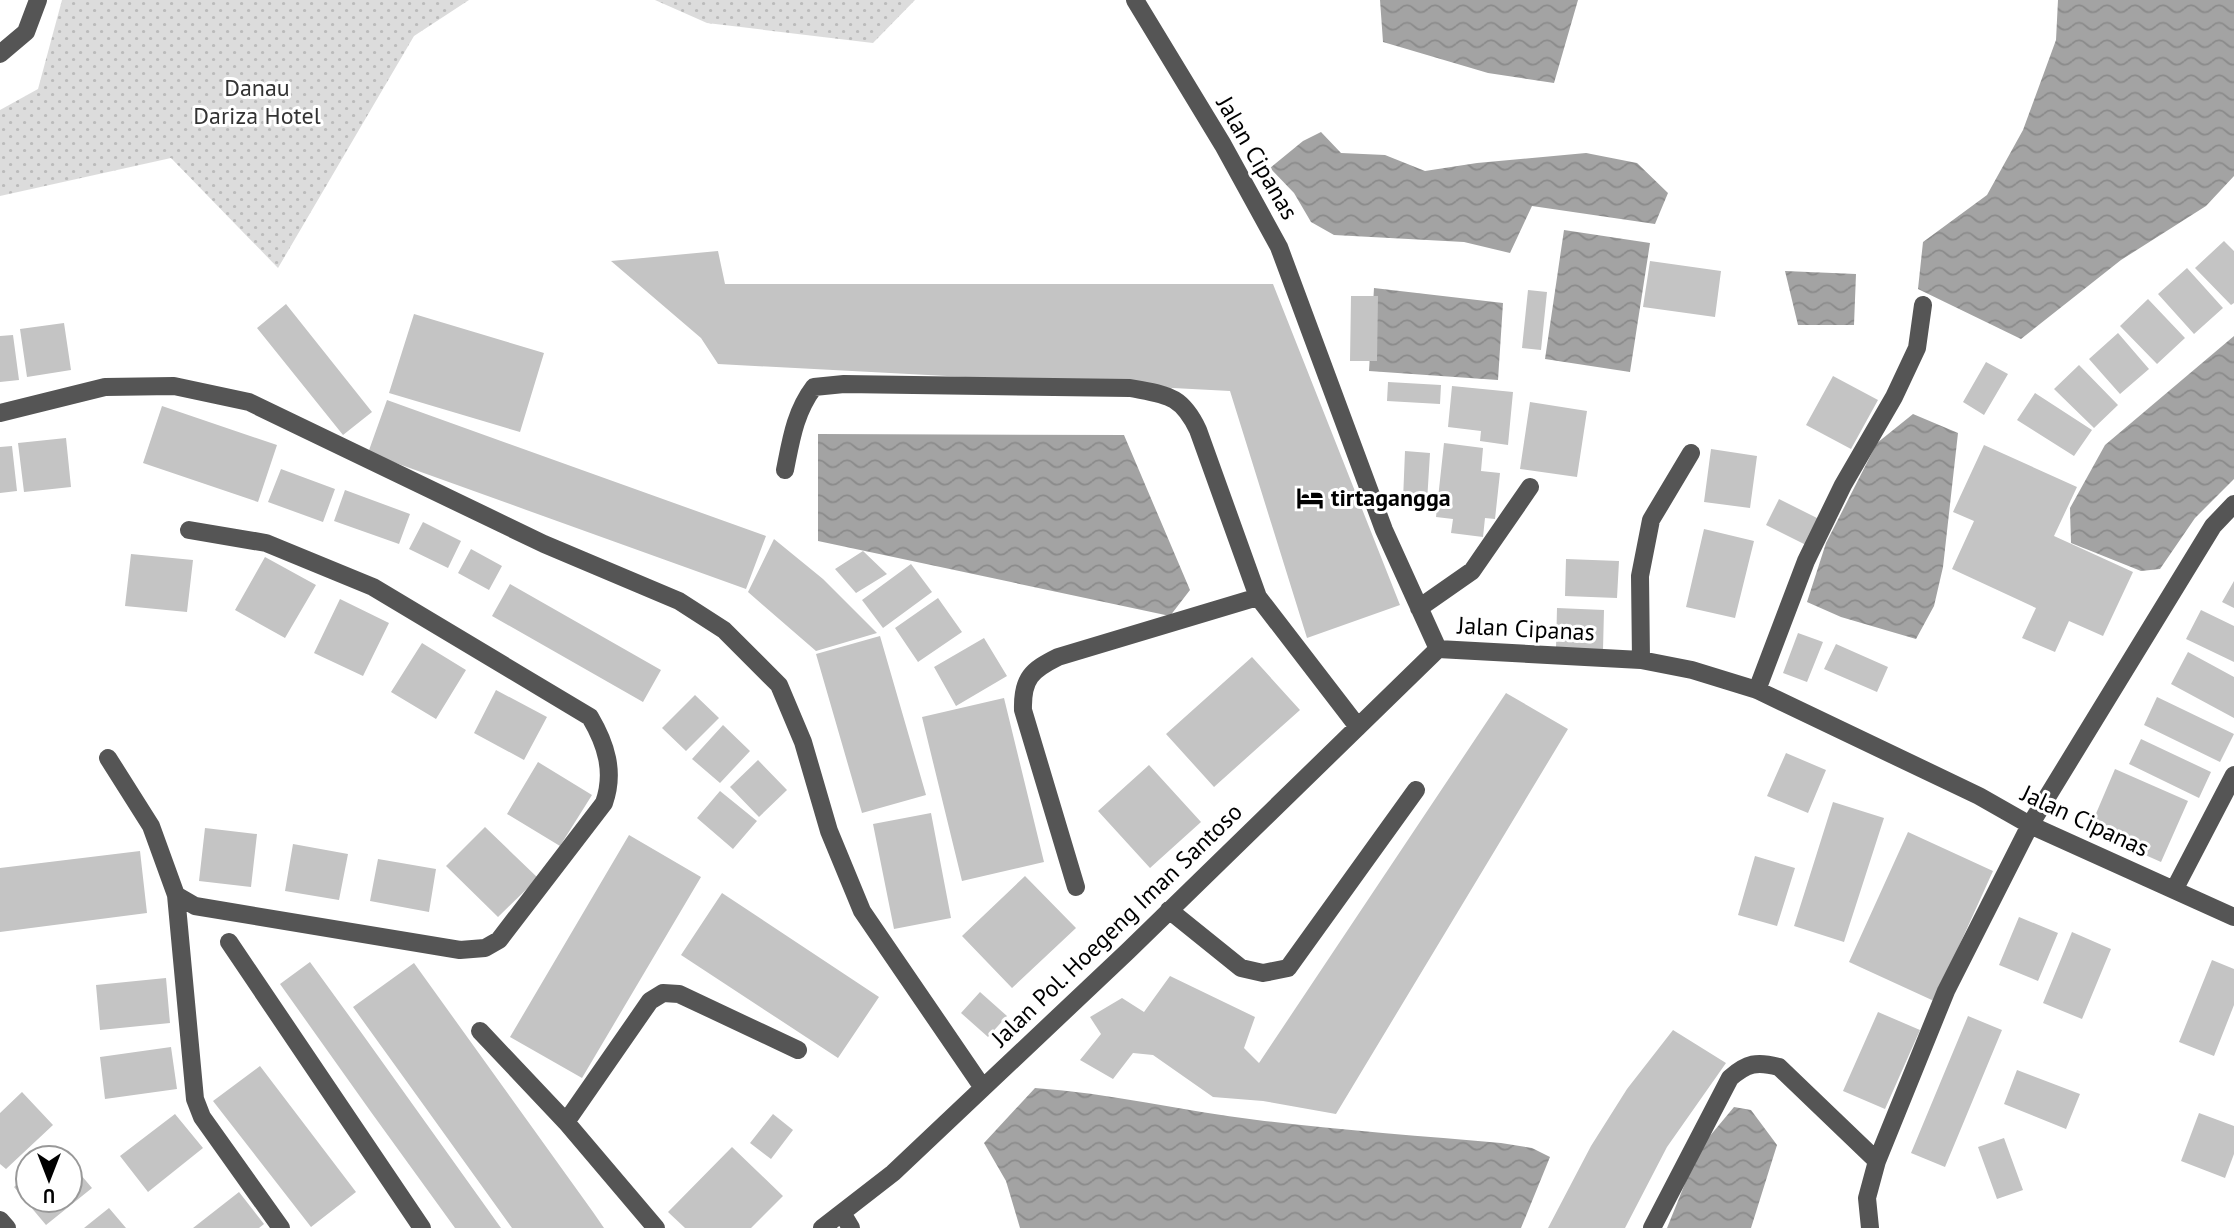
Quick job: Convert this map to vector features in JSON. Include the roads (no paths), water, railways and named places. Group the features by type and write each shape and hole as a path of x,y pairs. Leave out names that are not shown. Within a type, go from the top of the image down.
{"street":[{"path":"0,54 26,32 38,0"},
{"name":"Jalan Cipanas","path":"1135,0 1223,145 1279,247 1384,530 1438,649 1641,660 1692,670 1757,690 1979,796 2030,825 2234,917"},
{"path":"1757,690 1807,561 1843,485 1894,397 1917,348 1923,306"},
{"path":"785,470 795,420 802,402 814,387 844,384 1130,388 1170,396 1188,409 1198,430 1258,597 1358,727"},
{"path":"0,413 105,387 174,386 249,402 544,544 680,601 724,630 779,685 803,742 829,831 862,911 983,1088"},
{"path":"1641,660 1640,576 1651,520 1690,453"},
{"path":"1419,608 1472,571 1530,487"},
{"path":"1870,1228 1867,1198 1877,1161 1946,991 2030,825 2213,526 2234,504"},
{"path":"176,895 195,906 460,950 485,948 499,940 604,803 609,788 604,740 590,717 373,587 266,543 189,530"},
{"path":"1076,887 1023,710 1022,692 1028,678 1039,667 1058,657 1258,597"},
{"name":"Jalan Pol. Hoegeng Iman Santoso","path":"822,1228 847,1220 893,1172 1438,649"},
{"path":"108,758 151,826 176,895 195,1099 202,1117 281,1228"},
{"path":"2174,890 2234,775"},
{"path":"1169,910 1241,968 1263,973 1288,968 1416,790"},
{"path":"229,942 422,1228"},
{"path":"566,1122 650,1001 663,993 680,994 798,1050"},
{"path":"480,1031 566,1122 656,1228"},
{"path":"1652,1228 1730,1078 1745,1065 1761,1062 1779,1067 1877,1161"},
{"path":"0,1220 6,1228"}],"water":[{"path":"1380,0 1578,0 1554,83 1488,73 1383,42"},
{"path":"2058,0 2234,0 2234,176 2206,206 2121,260 2021,339 1918,289 1923,242 1987,195 2023,130 2056,40"},
{"path":"1321,132 1341,153 1385,155 1425,171 1477,163 1586,153 1637,163 1668,193 1655,224 1532,206 1510,253 1464,242 1334,235 1311,222 1294,193 1270,168 1303,141"},
{"path":"1564,230 1650,243 1630,372 1545,359"},
{"path":"1785,271 1856,274 1854,325 1798,325"},
{"path":"1374,288 1503,303 1498,380 1369,371"},
{"path":"2234,336 2234,479 2195,518 2160,569 2141,571 2071,543 2070,508 2105,445"},
{"path":"1913,414 1958,433 1943,567 1934,606 1916,639 1841,617 1807,602 1826,543 1877,443"},
{"path":"818,434 1124,435 1190,590 1170,616 818,541"},
{"path":"1035,1088 1257,1120 1501,1143 1532,1148 1550,1157 1521,1228 1020,1228 1006,1181 984,1143"},
{"path":"1734,1107 1751,1110 1777,1145 1751,1228 1667,1228 1699,1149"}],"place":[{"name":"tirtagangga","path":"1310,498"}],"park label":[{"name":"Danau Dariza Hotel","path":"257,102"}]}
